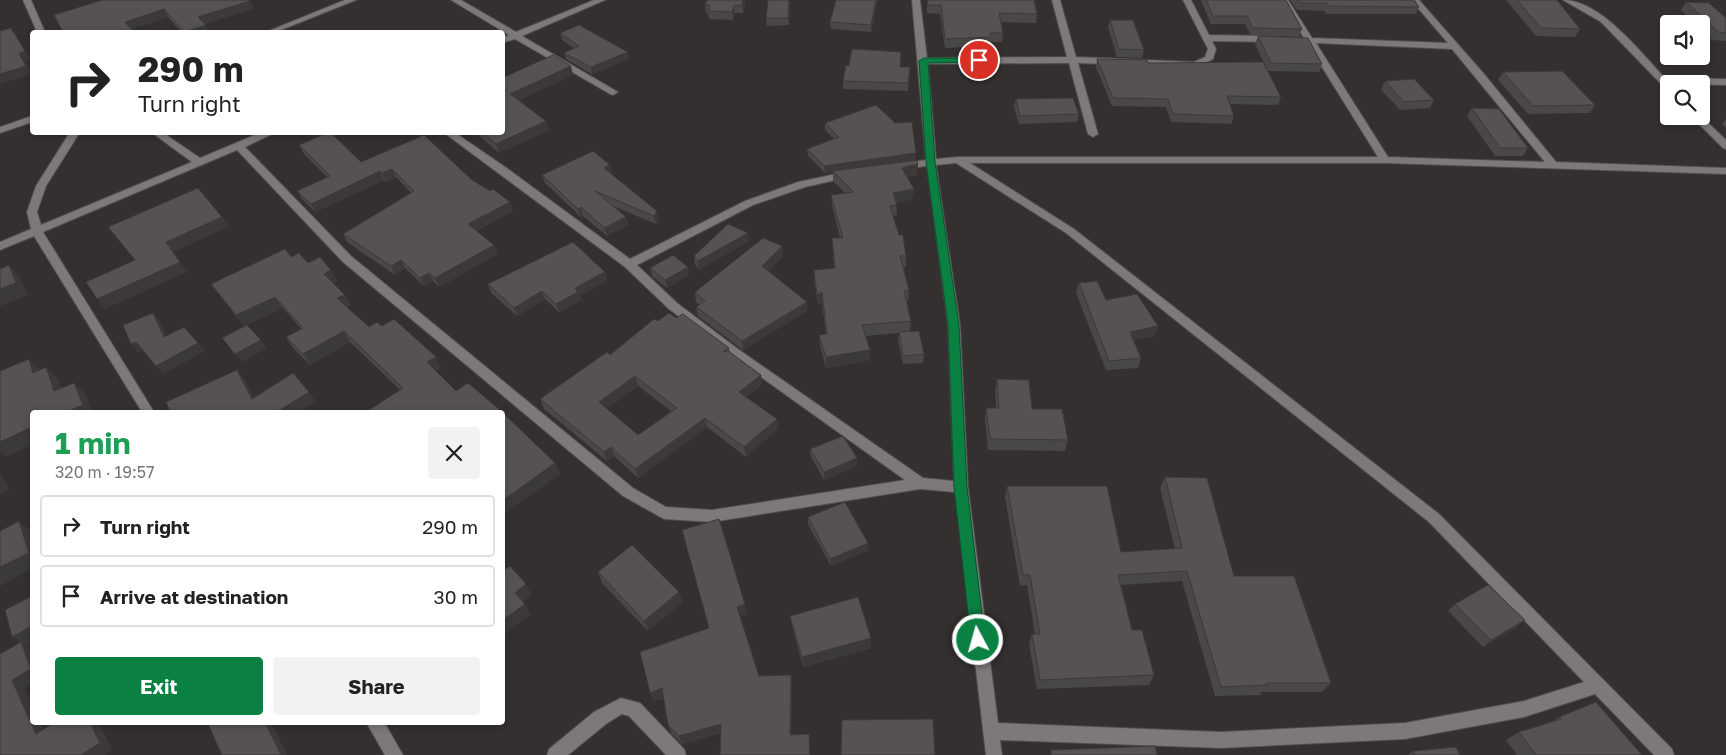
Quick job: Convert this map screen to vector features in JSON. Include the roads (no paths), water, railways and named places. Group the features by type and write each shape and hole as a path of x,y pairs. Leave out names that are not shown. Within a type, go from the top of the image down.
{"street":[{"path":"27,0 40,30"},
{"path":"275,30 352,0"},
{"path":"455,0 613,92"},
{"path":"505,40 601,0"},
{"path":"905,0 916,0 924,61 930,162 954,325 961,487 994,755"},
{"path":"1056,0 1093,134"},
{"path":"924,61 1072,60 1195,65 1209,59 1212,49 1187,0"},
{"path":"1284,0 1385,160"},
{"path":"1415,0 1482,76 1552,164"},
{"path":"1567,0 1604,20 1660,78"},
{"path":"1206,38 1454,46"},
{"path":"1710,83 1726,82"},
{"path":"0,130 30,120"},
{"path":"1705,125 1726,146"},
{"path":"73,135 41,186 32,212 37,231 147,410"},
{"path":"160,135 200,162"},
{"path":"0,246 265,135"},
{"path":"450,135 504,171 628,264 673,306 734,352 920,483"},
{"path":"239,146 347,259 628,492 664,513 712,516 920,483 961,487"},
{"path":"957,160 1070,231 1434,518 1666,755"},
{"path":"891,168 957,160 1385,160 1726,171"},
{"path":"628,264 749,203 802,184 862,172"},
{"path":"991,731 1221,740 1405,731 1524,709 1597,686"},
{"path":"555,755 600,718 621,706 634,709 678,755"},
{"path":"376,725 395,755"}]}
